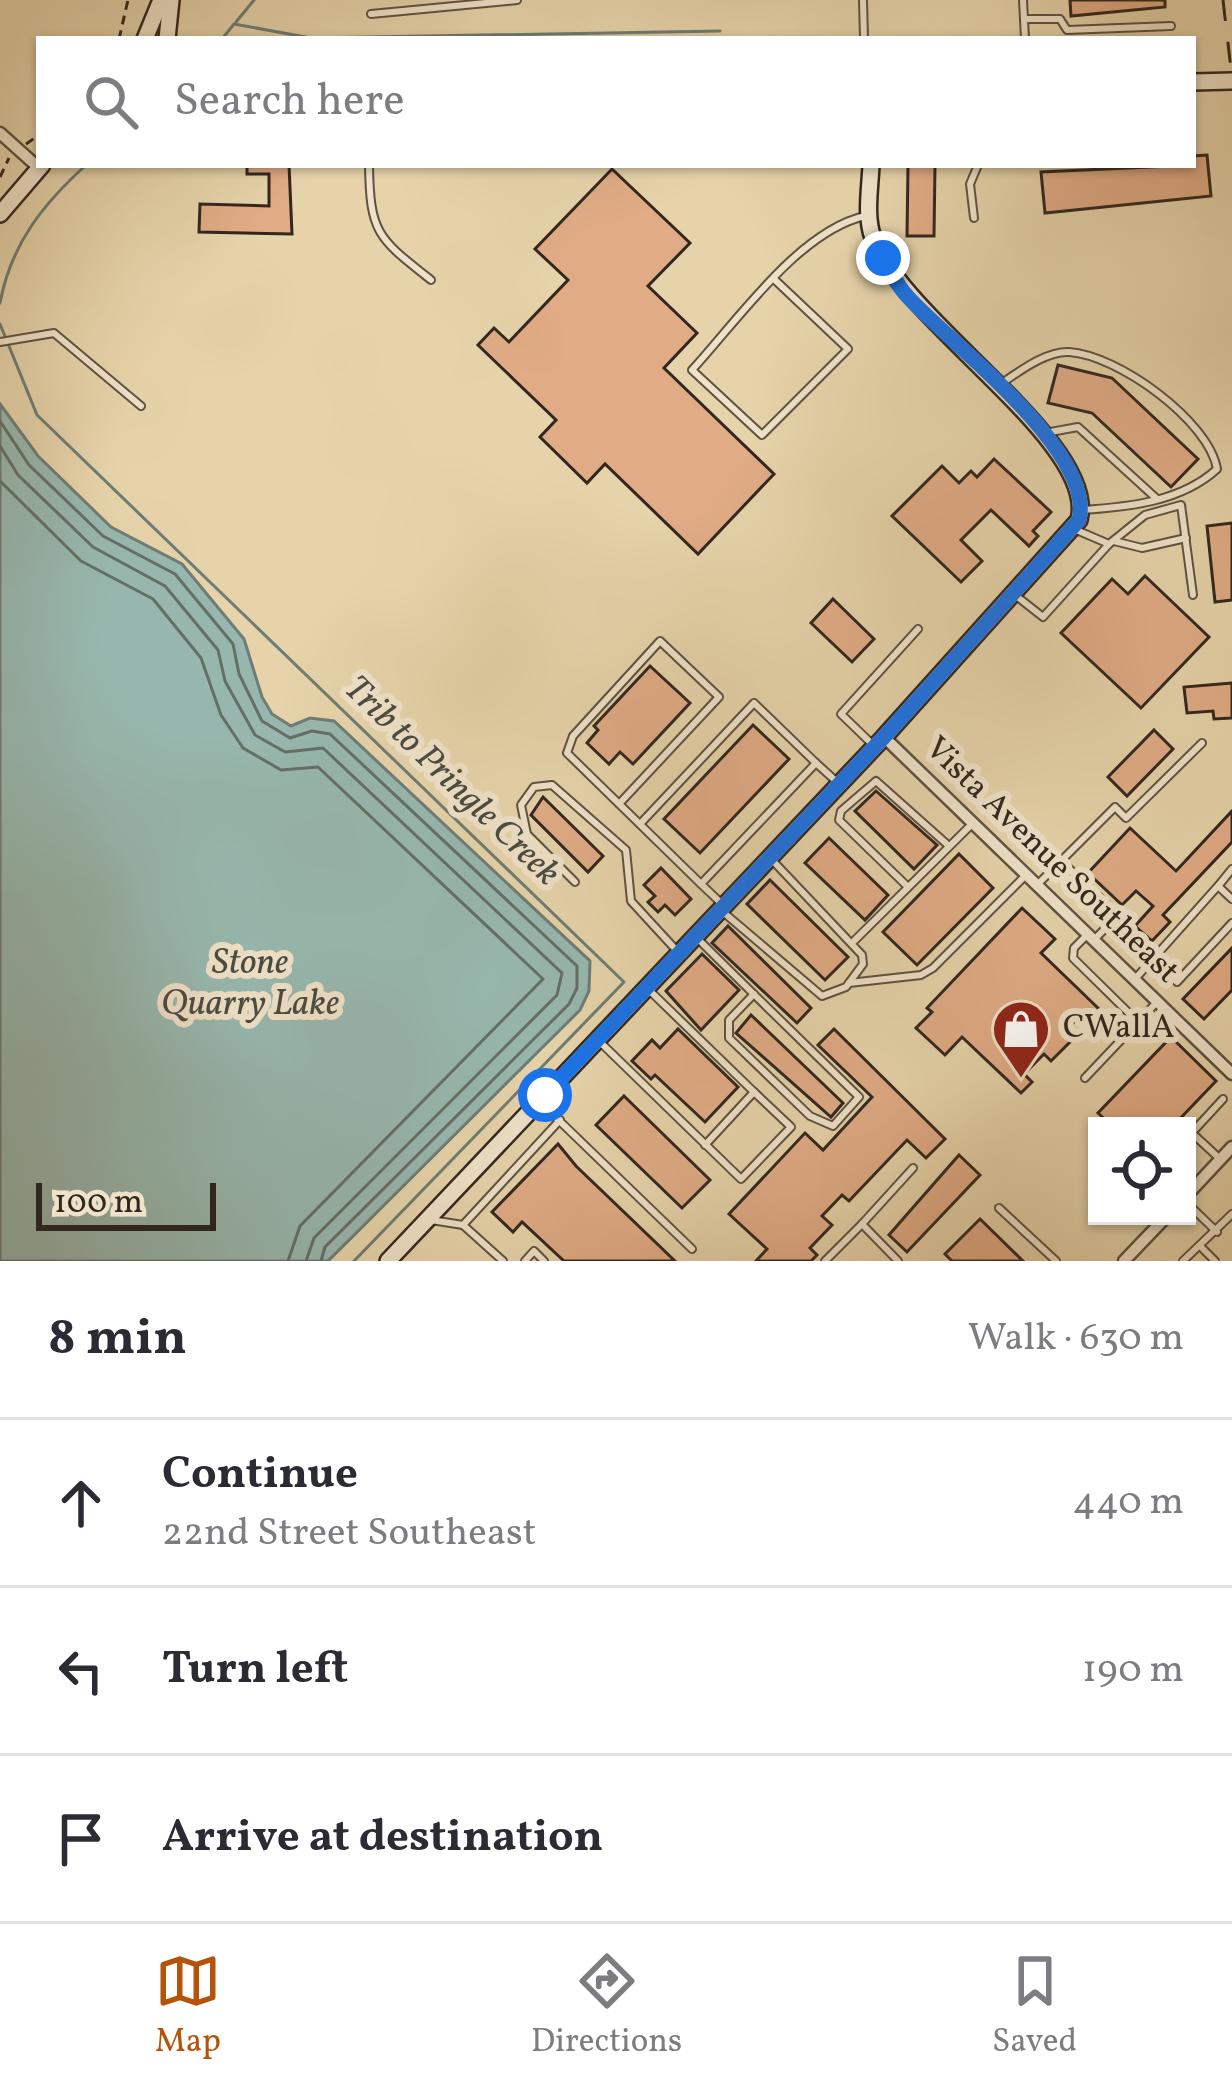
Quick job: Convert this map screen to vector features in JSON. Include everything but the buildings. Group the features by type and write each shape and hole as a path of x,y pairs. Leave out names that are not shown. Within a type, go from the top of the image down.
{"street":[{"path":"146,36 161,0"},
{"path":"167,36 171,0"},
{"path":"1196,82 1232,82"},
{"path":"0,133 36,162"},
{"path":"0,214 39,168"},
{"path":"388,1261 1074,529 1083,505 1066,460 903,293 872,236 868,215 871,168"},
{"name":"Vista Avenue Southeast","path":"879,742 973,823 1232,1073"},
{"path":"1196,1188 1232,1147"},
{"path":"1124,1261 1158,1225"}],"lane":[{"path":"371,14 517,0"},
{"path":"863,0 864,36"},
{"path":"1023,0 1025,36"},
{"path":"1024,19 1060,19 1067,30 1172,26"},
{"path":"370,168 370,219 380,239 431,280"},
{"path":"974,218 970,184 977,168"},
{"path":"775,280 848,349 762,435 692,370 775,280 817,235 868,215"},
{"path":"0,342 53,333 141,406"},
{"path":"998,386 1028,365 1066,352 1138,377 1171,405 1216,463 1212,475 1157,499 1083,505"},
{"path":"1043,434 1078,427 1157,499"},
{"path":"1015,595 1043,617 1119,531 1145,515 1179,504 1193,595"},
{"path":"1074,529 1142,548 1186,538"},
{"path":"879,742 841,714 918,629"},
{"path":"619,804 719,697 660,641 573,736 567,753 722,908 822,996 848,983 921,975 933,968 1026,874"},
{"path":"640,824 754,704 839,784"},
{"path":"1037,885 1114,807 1126,818 1202,743"},
{"path":"700,884 816,763"},
{"path":"908,887 839,820 862,788 876,781 889,787 950,846"},
{"path":"575,882 522,824 521,805 534,787 552,785 626,850 631,901 680,953"},
{"path":"852,943 973,823"},
{"path":"770,857 852,943 863,964 848,983"},
{"path":"1060,861 1118,915 1074,948 1073,958 1138,1022"},
{"path":"1135,980 1232,869"},
{"path":"1218,886 1232,899"},
{"path":"1125,933 1177,982 1232,923"},
{"path":"695,937 754,994 860,1097 833,1126 810,1116 728,1038 728,1021 754,994"},
{"path":"598,1040 741,1179 791,1126 646,988"},
{"path":"1085,1078 1158,1002"},
{"path":"705,1145 754,1092"},
{"path":"1196,1128 1223,1099"},
{"path":"539,1101 692,1249"},
{"path":"463,1225 560,1120"},
{"path":"1196,1140 1220,1160"},
{"path":"824,1261 913,1168"},
{"path":"999,1208 1056,1261"},
{"path":"1196,1209 1217,1232"},
{"path":"1183,1261 1202,1248 1232,1214"},
{"path":"427,1219 463,1225 502,1261"},
{"path":"862,1225 898,1261"},
{"path":"1202,1248 1215,1261"},
{"path":"525,1261 534,1251 544,1261"}],"path":[{"path":"120,36 128,0"}],"water":[{"name":"Stone Quarry Lake","path":"0,404 38,456 111,527 182,564 244,639 272,714 291,726 310,718 334,721 590,961 589,991 580,1010 328,1261 0,1261"}],"waterway":[{"name":"Trib to Pringle Creek","path":"236,22 254,0"},
{"name":"Trib to Pringle Creek","path":"224,36 234,24 300,36"},
{"name":"Trib to Pringle Creek","path":"428,36 720,31"},
{"name":"Trib to Pringle Creek","path":"0,303 12,262 31,226 83,168"},
{"name":"Trib to Pringle Creek","path":"0,324 37,415 624,982 354,1261"}],"railway":[{"path":"1223,0 1232,78"}],"place":[{"name":"CWallA","path":"1021,1080"}],"route":[{"path":"545,1095 884,737 1070,536 1079,520 1084,500 1066,460 903,293 883,258"}]}
